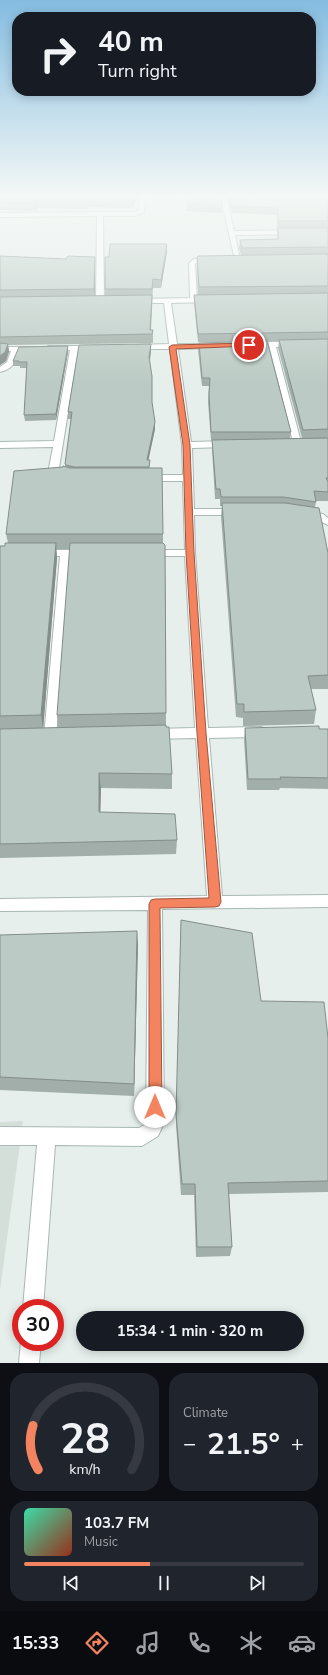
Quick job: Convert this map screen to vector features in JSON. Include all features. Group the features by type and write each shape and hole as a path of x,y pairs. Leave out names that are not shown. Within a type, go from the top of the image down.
{"street":[{"path":"100,258 100,301"},
{"path":"194,300 193,262 196,260 245,259"},
{"path":"167,300 172,347 187,445 190,553 215,902"},
{"path":"130,301 218,300"},
{"path":"271,344 297,442"},
{"path":"244,345 328,344"},
{"path":"127,347 223,345"},
{"path":"74,348 54,468 56,473 66,478 74,479"},
{"path":"0,349 104,348"},
{"path":"0,370 8,367 12,363 15,349"},
{"path":"0,445 58,444"},
{"path":"187,445 234,444"},
{"path":"134,478 187,478"},
{"path":"188,512 244,512"},
{"path":"299,513 318,516 328,522"},
{"path":"29,553 96,553"},
{"path":"50,737 65,553"},
{"path":"135,553 190,553"},
{"path":"141,734 274,731"},
{"path":"35,737 65,736"},
{"path":"0,905 328,902"},
{"path":"0,1136 142,1137 152,1130 155,1123 155,904"},
{"path":"34,1299 47,1137"},
{"path":"29,1363 30,1351"}],"shaded area":[{"path":"23,1121 0,1290 0,1122"}],"building":[{"path":"0,258 66,259 67,258 95,258 94,289 0,290"},
{"path":"105,258 165,258 161,280 153,279 152,289 105,289"},
{"path":"197,258 328,258 328,286 199,287"},
{"path":"328,293 328,332 198,334 194,295"},
{"path":"152,295 150,330 153,330 152,334 0,337 0,297"},
{"path":"328,339 328,429 303,430 279,340"},
{"path":"267,341 291,432 211,432 209,394 210,378 202,378 199,343"},
{"path":"0,343 8,344 5,352 0,356"},
{"path":"151,344 149,357 152,376 152,402 155,422 147,460 150,460 149,467 74,467 66,465 72,412 68,412 79,345"},
{"path":"68,346 56,414 24,415 27,362 13,361 19,347"},
{"path":"328,438 328,478 326,478 328,482 328,492 314,491 316,502 283,497 221,497 220,489 216,489 212,440"},
{"path":"63,466 70,468 162,468 163,534 6,534 14,471"},
{"path":"222,503 285,503 319,508 328,553 328,675 308,676 316,710 244,712 244,704 237,704"},
{"path":"5,543 56,543 41,715 0,716 0,546 5,546"},
{"path":"70,543 163,543 165,545 166,713 57,715"},
{"path":"166,725 166,727 169,727 172,774 99,773 99,812 175,814 177,840 0,844 0,729"},
{"path":"319,726 319,729 328,729 328,778 280,777 281,779 248,779 245,728"},
{"path":"181,920 252,933 261,1001 324,1002 328,1038 328,1181 228,1183 232,1247 197,1247 195,1184 182,1184 176,1114"},
{"path":"137,931 134,1084 0,1077 0,935"}],"route":[{"path":"155,1107 155,904 215,902 190,553 187,445 172,347 249,345"}]}
